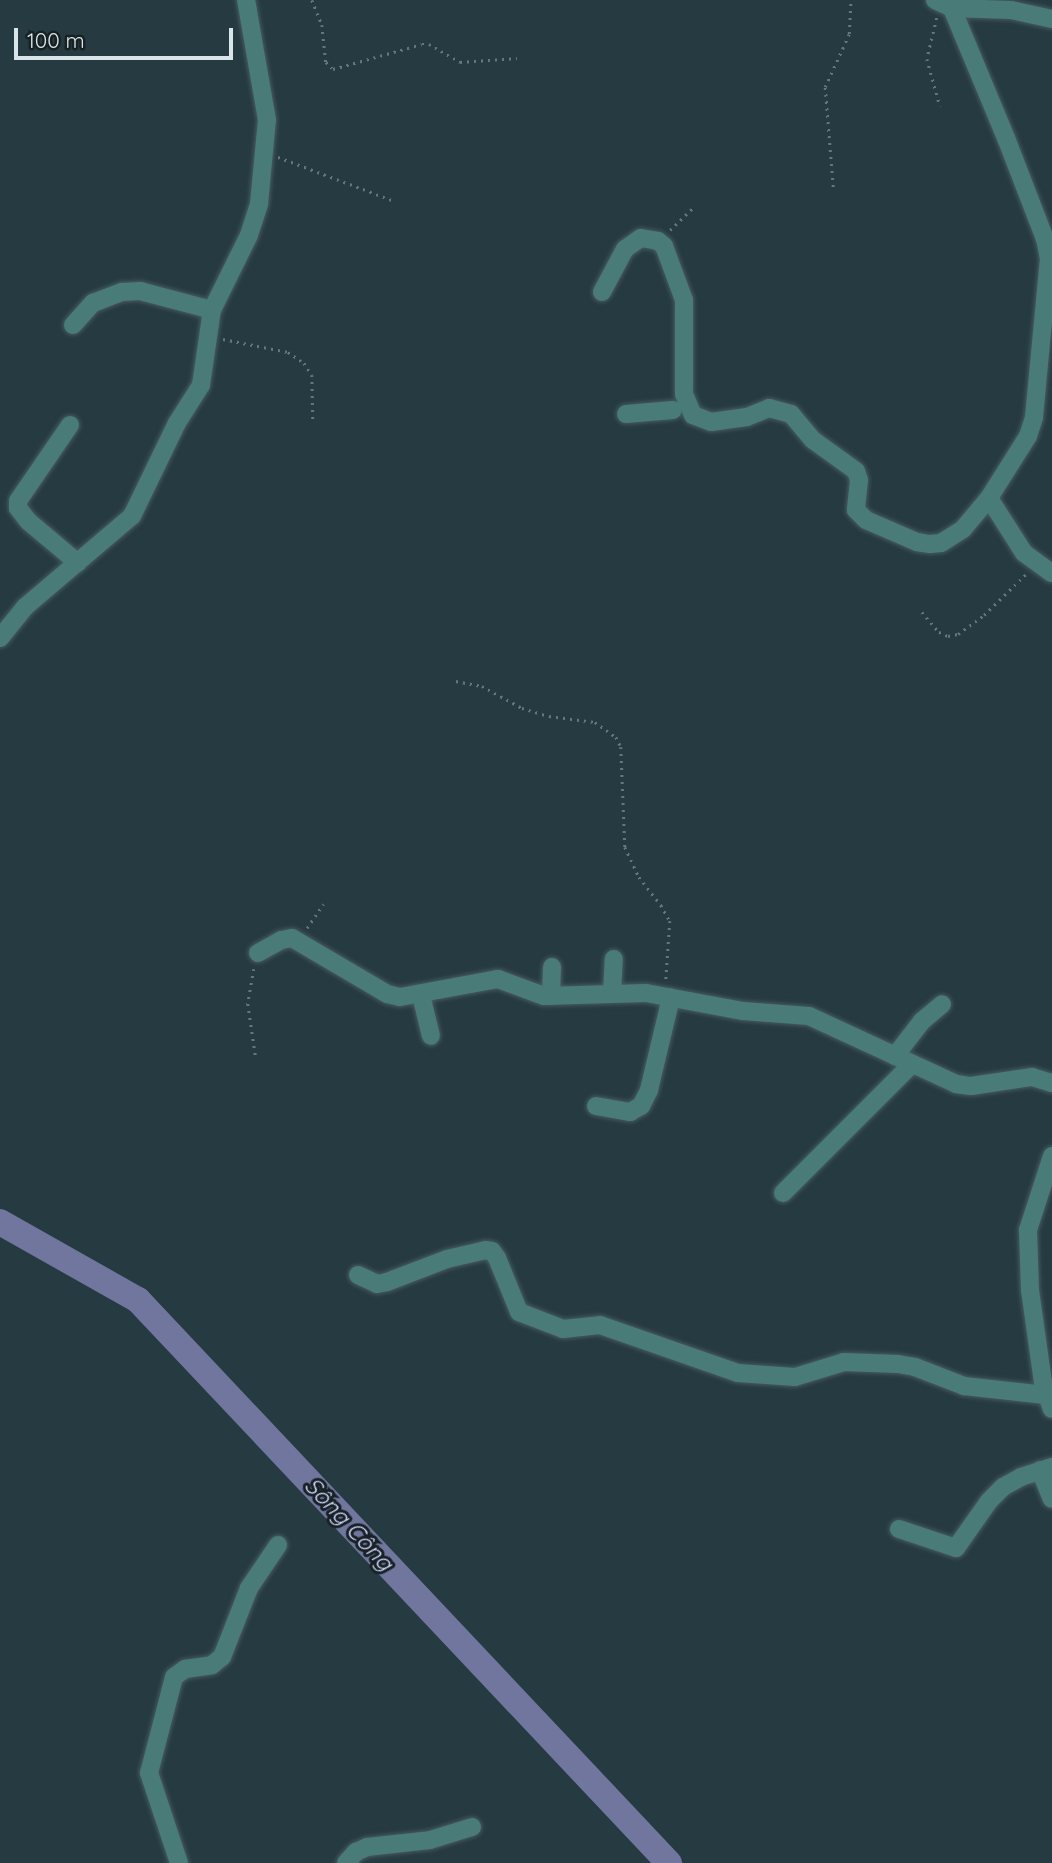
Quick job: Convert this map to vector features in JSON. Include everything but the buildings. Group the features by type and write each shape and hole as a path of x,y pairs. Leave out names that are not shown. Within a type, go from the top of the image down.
{"street":[{"path":"0,638 25,607 118,530 142,501 172,432 201,385 212,310 255,221 265,152 266,105 246,0"},
{"path":"626,414 681,408 702,421 711,422 747,417 777,407 791,414 813,440 856,471 859,480 855,504 861,516 917,542 941,542 953,537 989,498 1020,451 1034,417 1049,259 1045,239 1016,163 943,4 1011,10 1052,19"},
{"path":"602,292 625,249 641,238 658,241 663,246 684,300 684,394 681,408"},
{"path":"73,326 93,303 122,292 139,291 212,310"},
{"path":"70,425 18,501 18,508 28,521 78,563"},
{"path":"989,498 1020,547 1036,563 1052,573"},
{"path":"257,953 281,940 299,940 387,994 400,997 498,979 533,995 612,993 668,997 757,1013 809,1016 964,1085 1032,1077 1052,1083"},
{"path":"612,993 614,959"},
{"path":"551,996 552,967"},
{"path":"421,995 431,1036"},
{"path":"596,1106 630,1112 641,1106 649,1090 668,997"},
{"path":"895,1056 922,1021 942,1004"},
{"path":"783,1193 912,1064"},
{"path":"358,1275 377,1284 447,1259 485,1250 492,1251 519,1312 562,1329 600,1325 738,1373 795,1377 844,1362 898,1364 915,1367 964,1386 1049,1402 1030,1290 1028,1230 1052,1156"},
{"path":"899,1529 956,1548 989,1501 1003,1487 1046,1469 1052,1499"},
{"path":"178,1863 149,1773 174,1677 185,1669 212,1665 222,1657 249,1588 278,1545"},
{"path":"346,1863 356,1852 367,1847 430,1840 472,1827"}],"path":[{"path":"312,0 321,25 326,62 333,69 422,44 429,44 460,62 517,58"},
{"path":"833,187 825,87 849,34 851,0"},
{"path":"940,106 927,52 943,4"},
{"path":"265,152 392,200"},
{"path":"658,241 693,208"},
{"path":"208,336 288,352 304,363 312,375 313,419"},
{"path":"922,612 939,632 948,636 958,634 984,615 1036,563"},
{"path":"456,681 482,685 522,708 549,716 595,722 616,737 621,747 625,847 639,877 662,905 670,921 668,997"},
{"path":"299,940 323,904"},
{"path":"256,1059 248,1004 257,953"}],"waterway":[{"name":"Sông Công","path":"0,1222 138,1300 669,1863"}]}
